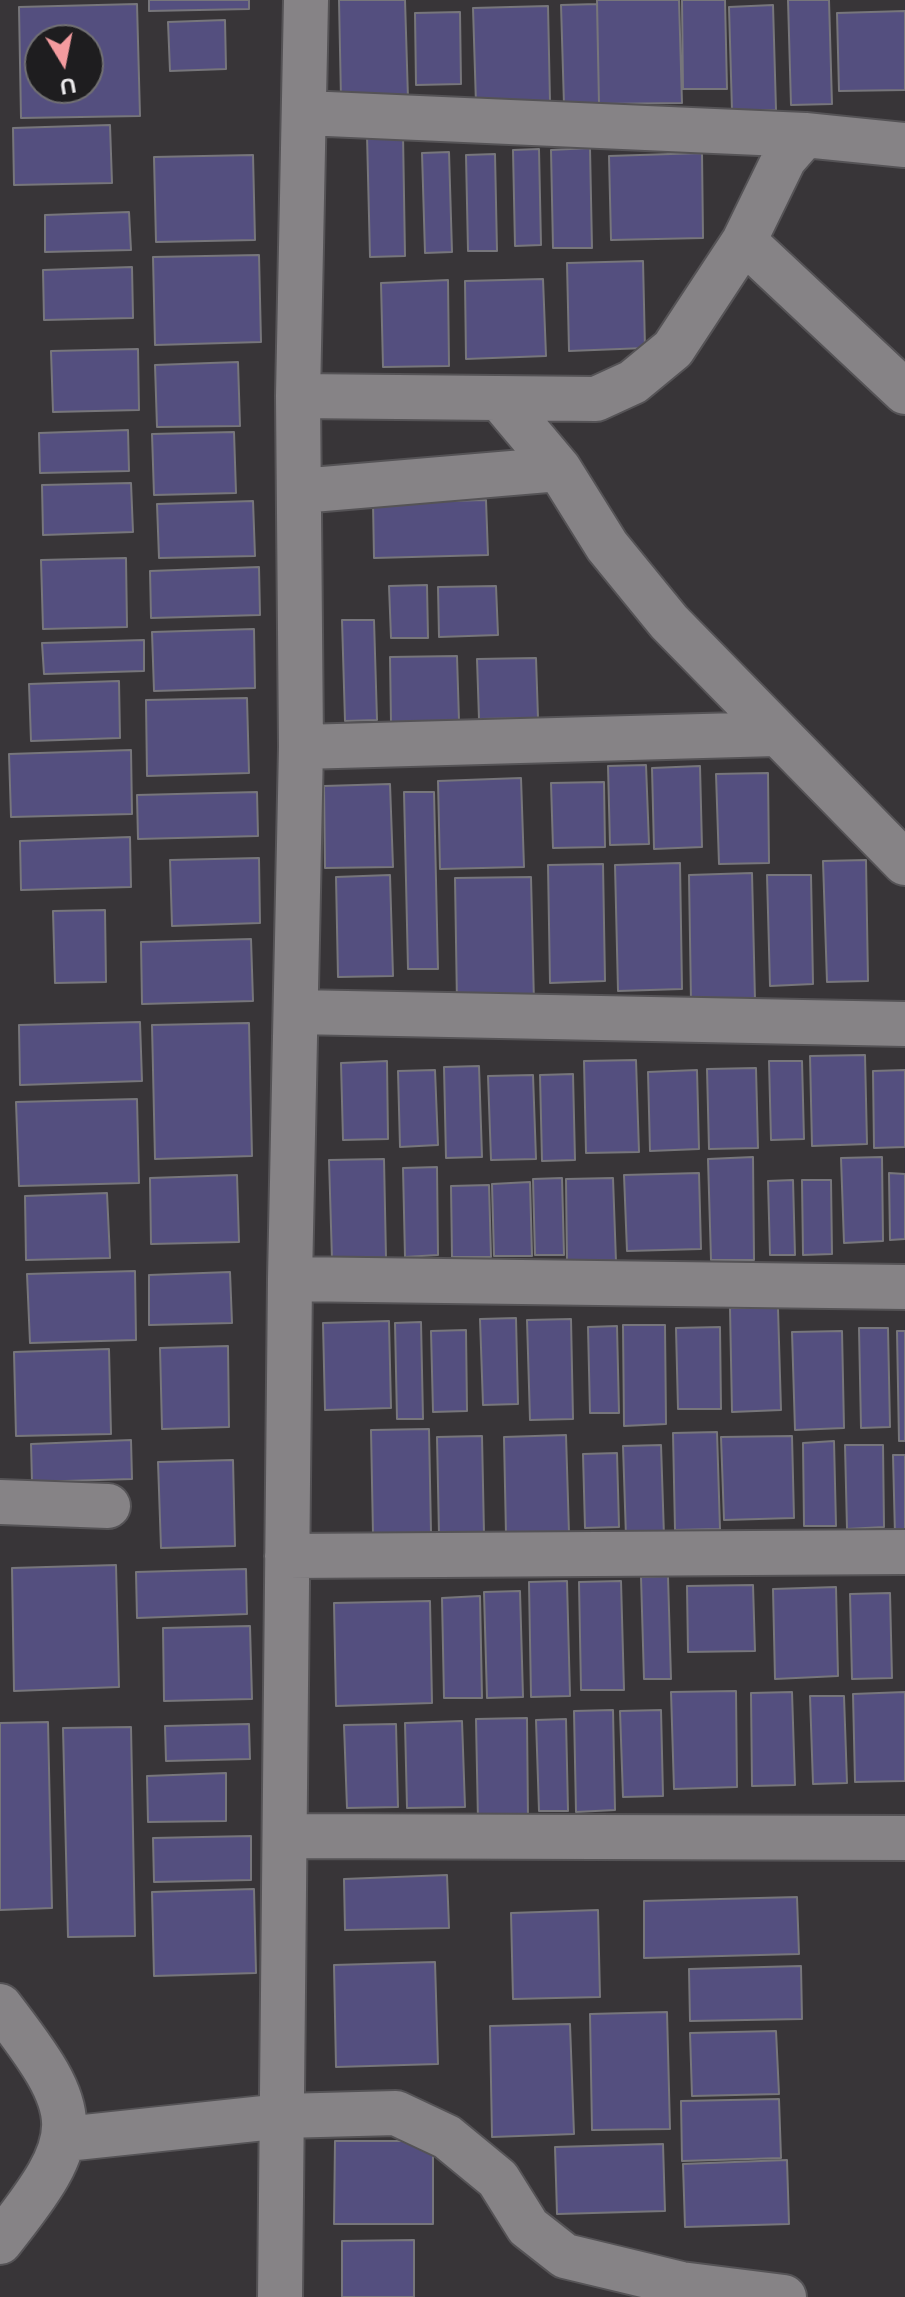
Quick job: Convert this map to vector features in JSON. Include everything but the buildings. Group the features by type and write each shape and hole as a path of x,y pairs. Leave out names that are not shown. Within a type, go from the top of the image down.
{"street":[{"path":"280,2297 290,1279 301,747 298,396 306,0"},
{"path":"305,113 805,135 905,145"},
{"path":"298,396 596,399 633,382 673,349 744,241 784,159 805,135"},
{"path":"744,241 905,392"},
{"path":"501,400 559,469 607,546 669,622 905,863"},
{"path":"300,491 559,469"},
{"path":"301,747 776,734"},
{"path":"296,1012 905,1024"},
{"path":"290,1279 905,1287"},
{"path":"0,1502 108,1506"},
{"path":"287,1556 905,1552"},
{"path":"285,1836 905,1838"},
{"path":"0,2006 60,2092 66,2139 44,2187 0,2242"},
{"path":"66,2139 283,2116 396,2113 447,2137 498,2179 528,2227 565,2256 681,2284 784,2297"}]}
